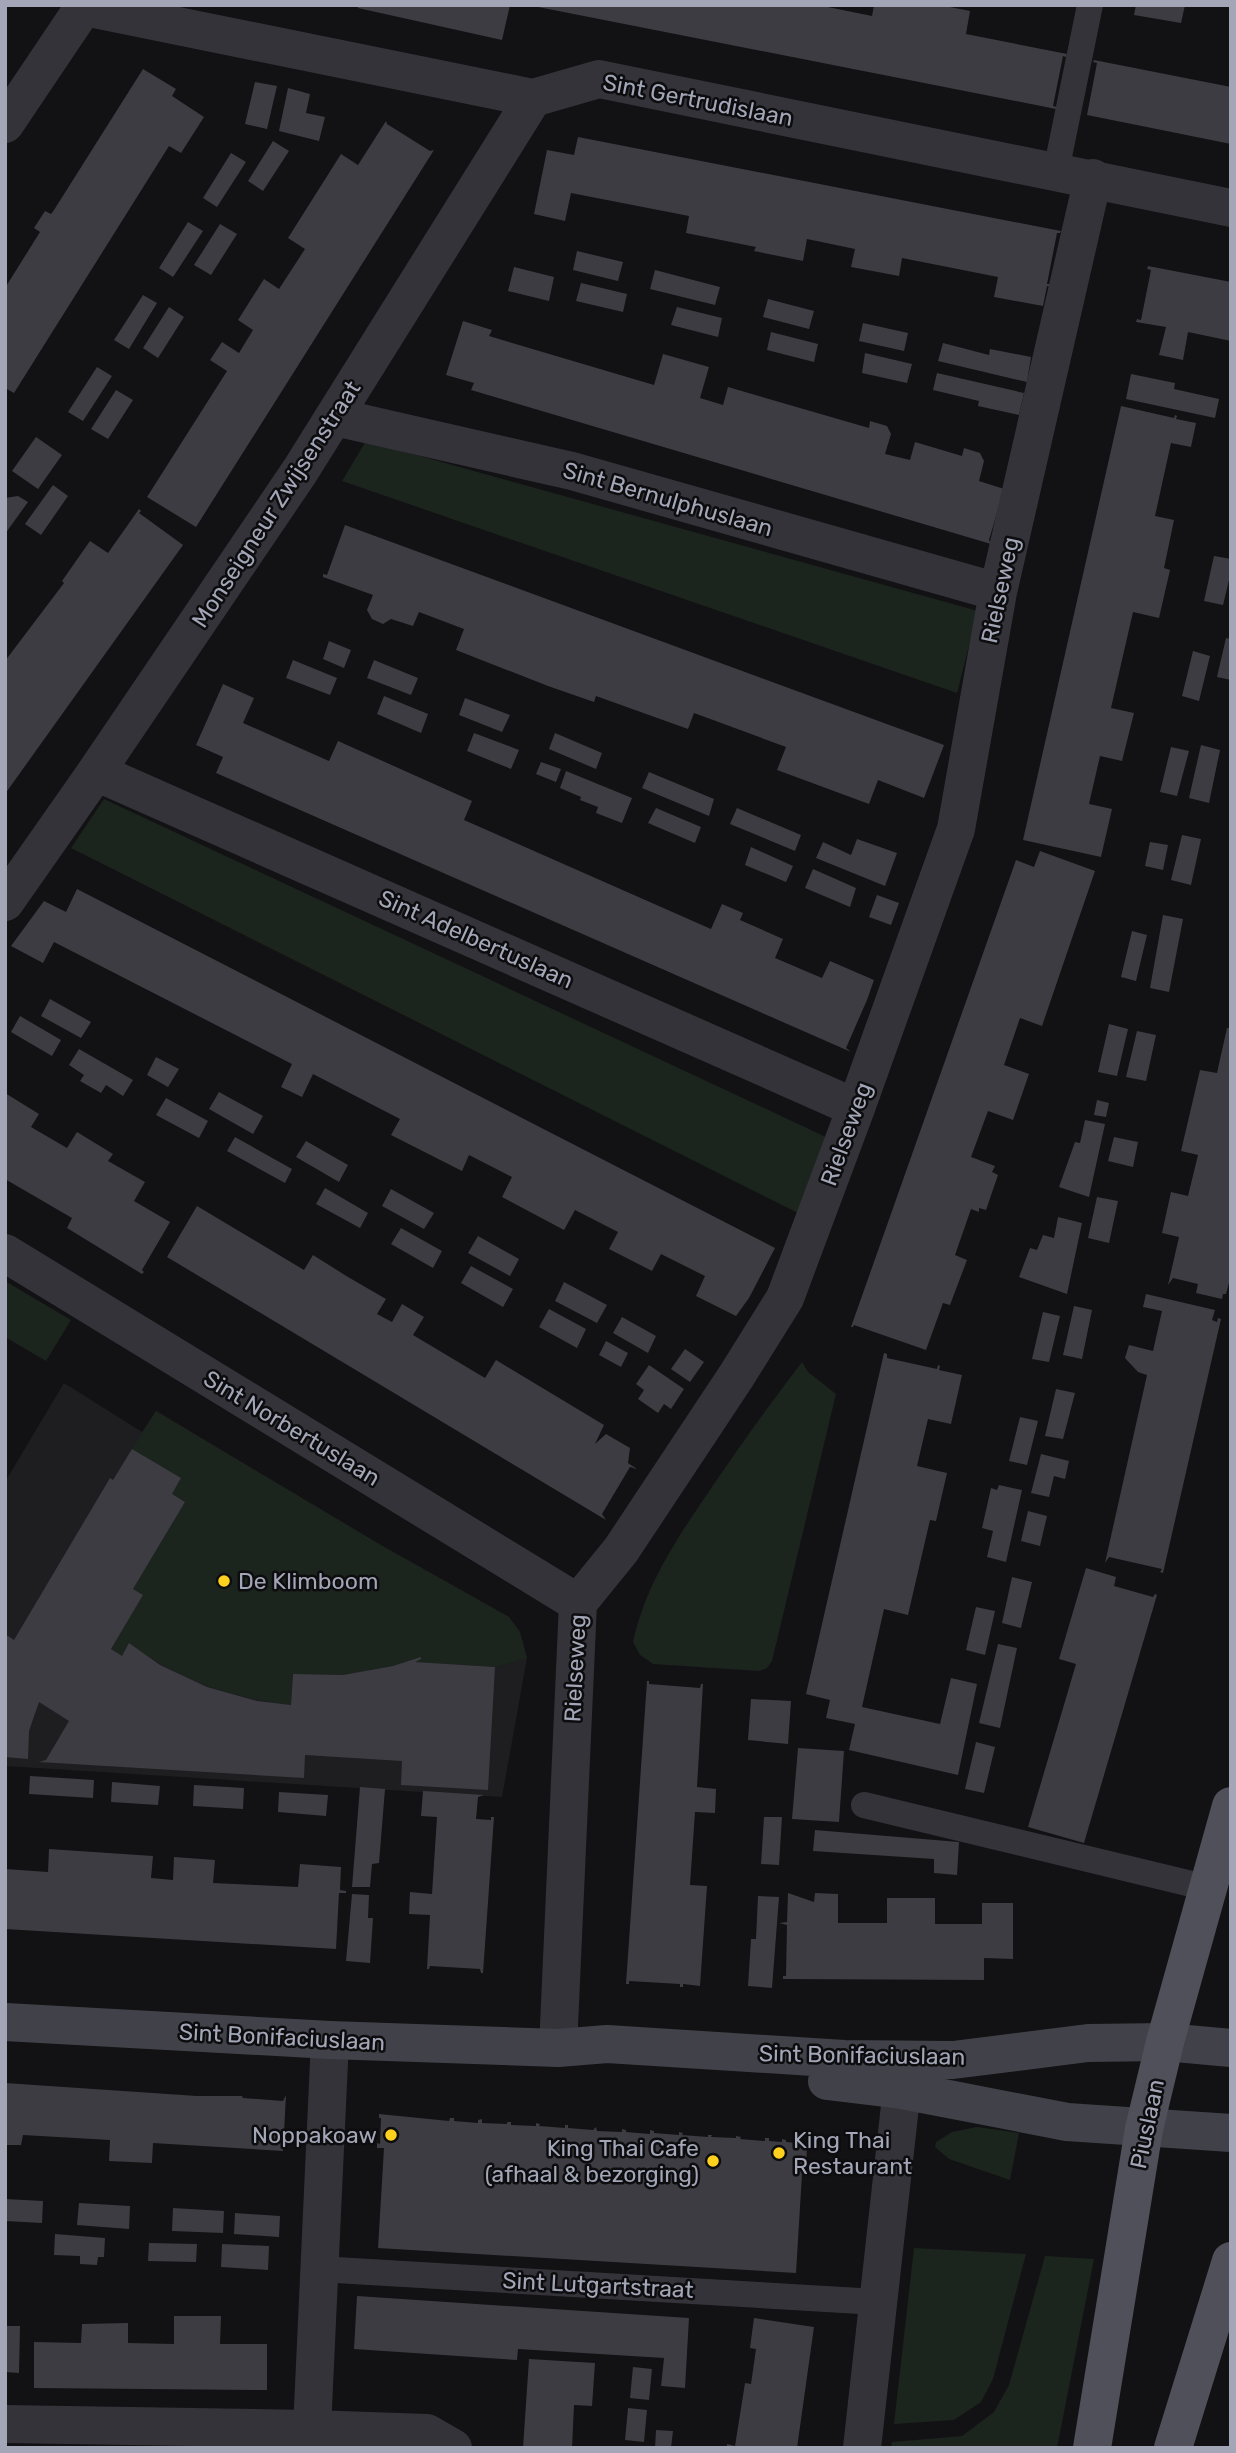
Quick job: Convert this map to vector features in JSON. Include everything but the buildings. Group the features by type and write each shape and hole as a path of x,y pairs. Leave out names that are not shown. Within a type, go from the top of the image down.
{"main road":[{"name":"Piuslaan","path":"1092,2448 1144,2129 1165,2042 1231,1806"},
{"path":"1172,2448 1231,2261"}],"street":[{"name":"Sint Gertrudislaan","path":"85,6 533,98 599,79 1231,208"},
{"path":"5,124 85,6"},
{"name":"Monseigneur Zwijsenstraat","path":"5,902 96,772 335,417 533,98"},
{"name":"Rielseweg","path":"558,2048 578,1603 621,1550 785,1298 856,1108 956,829 998,592 1093,178"},
{"name":"Sint Bernulphuslaan","path":"335,417 572,471 998,592"},
{"name":"Sint Adelbertuslaan","path":"96,772 856,1108"},
{"name":"Sint Norbertuslaan","path":"5,1254 578,1603"},
{"name":"Sint Bonifaciuslaan","path":"5,2022 330,2040 558,2048 604,2064 840,2082 904,2075 953,2060 1088,2043 1165,2042 1231,2048"},
{"path":"312,2429 330,2040"},
{"path":"862,2448 904,2075"},
{"name":"Sint Bonifaciuslaan","path":"904,2075 1067,2122 1231,2133"},
{"path":"5,2424 427,2433 453,2448"}],"lane":[{"path":"1056,171 1090,5"},
{"path":"864,1805 1208,1888"},
{"name":"Sint Lutgartstraat","path":"319,2269 877,2302"}],"shaded area":[{"path":"366,441 978,611 957,693 342,481"},
{"path":"104,799 828,1138 798,1213 71,848"},
{"path":"5,1281 71,1320 46,1361 5,1337"},
{"path":"802,1362 808,1372 836,1394 772,1661 767,1668 759,1671 653,1664 640,1655 633,1642 655,1579 701,1503"},
{"name":"De Klimboom","path":"64,1383 142,1432 156,1411 379,1544 509,1617 520,1632 527,1658 502,1797 5,1766 5,1482"},
{"path":"156,1411 379,1544 509,1617 520,1632 527,1658 495,1667 415,1662 343,1675 292,1674 291,1705 247,1698 206,1685 167,1668 130,1644 122,1656 111,1649 143,1595 133,1589 185,1502 172,1494 181,1478 132,1449"},
{"path":"977,2127 1019,2133 1010,2180 949,2159 935,2147 936,2142 952,2132"},
{"path":"914,2248 1026,2254 993,2379 981,2402 954,2420 894,2424"},
{"path":"1045,2256 1094,2259 1057,2448 891,2448 892,2442 962,2436 994,2412 1009,2385"}],"place":[{"name":"De Klimboom","path":"224,1581"},
{"name":"Noppakoaw","path":"391,2135"},
{"name":"King Thai Restaurant","path":"779,2153"},
{"name":"King Thai Cafe (afhaal & bezorging)","path":"713,2161"}]}
